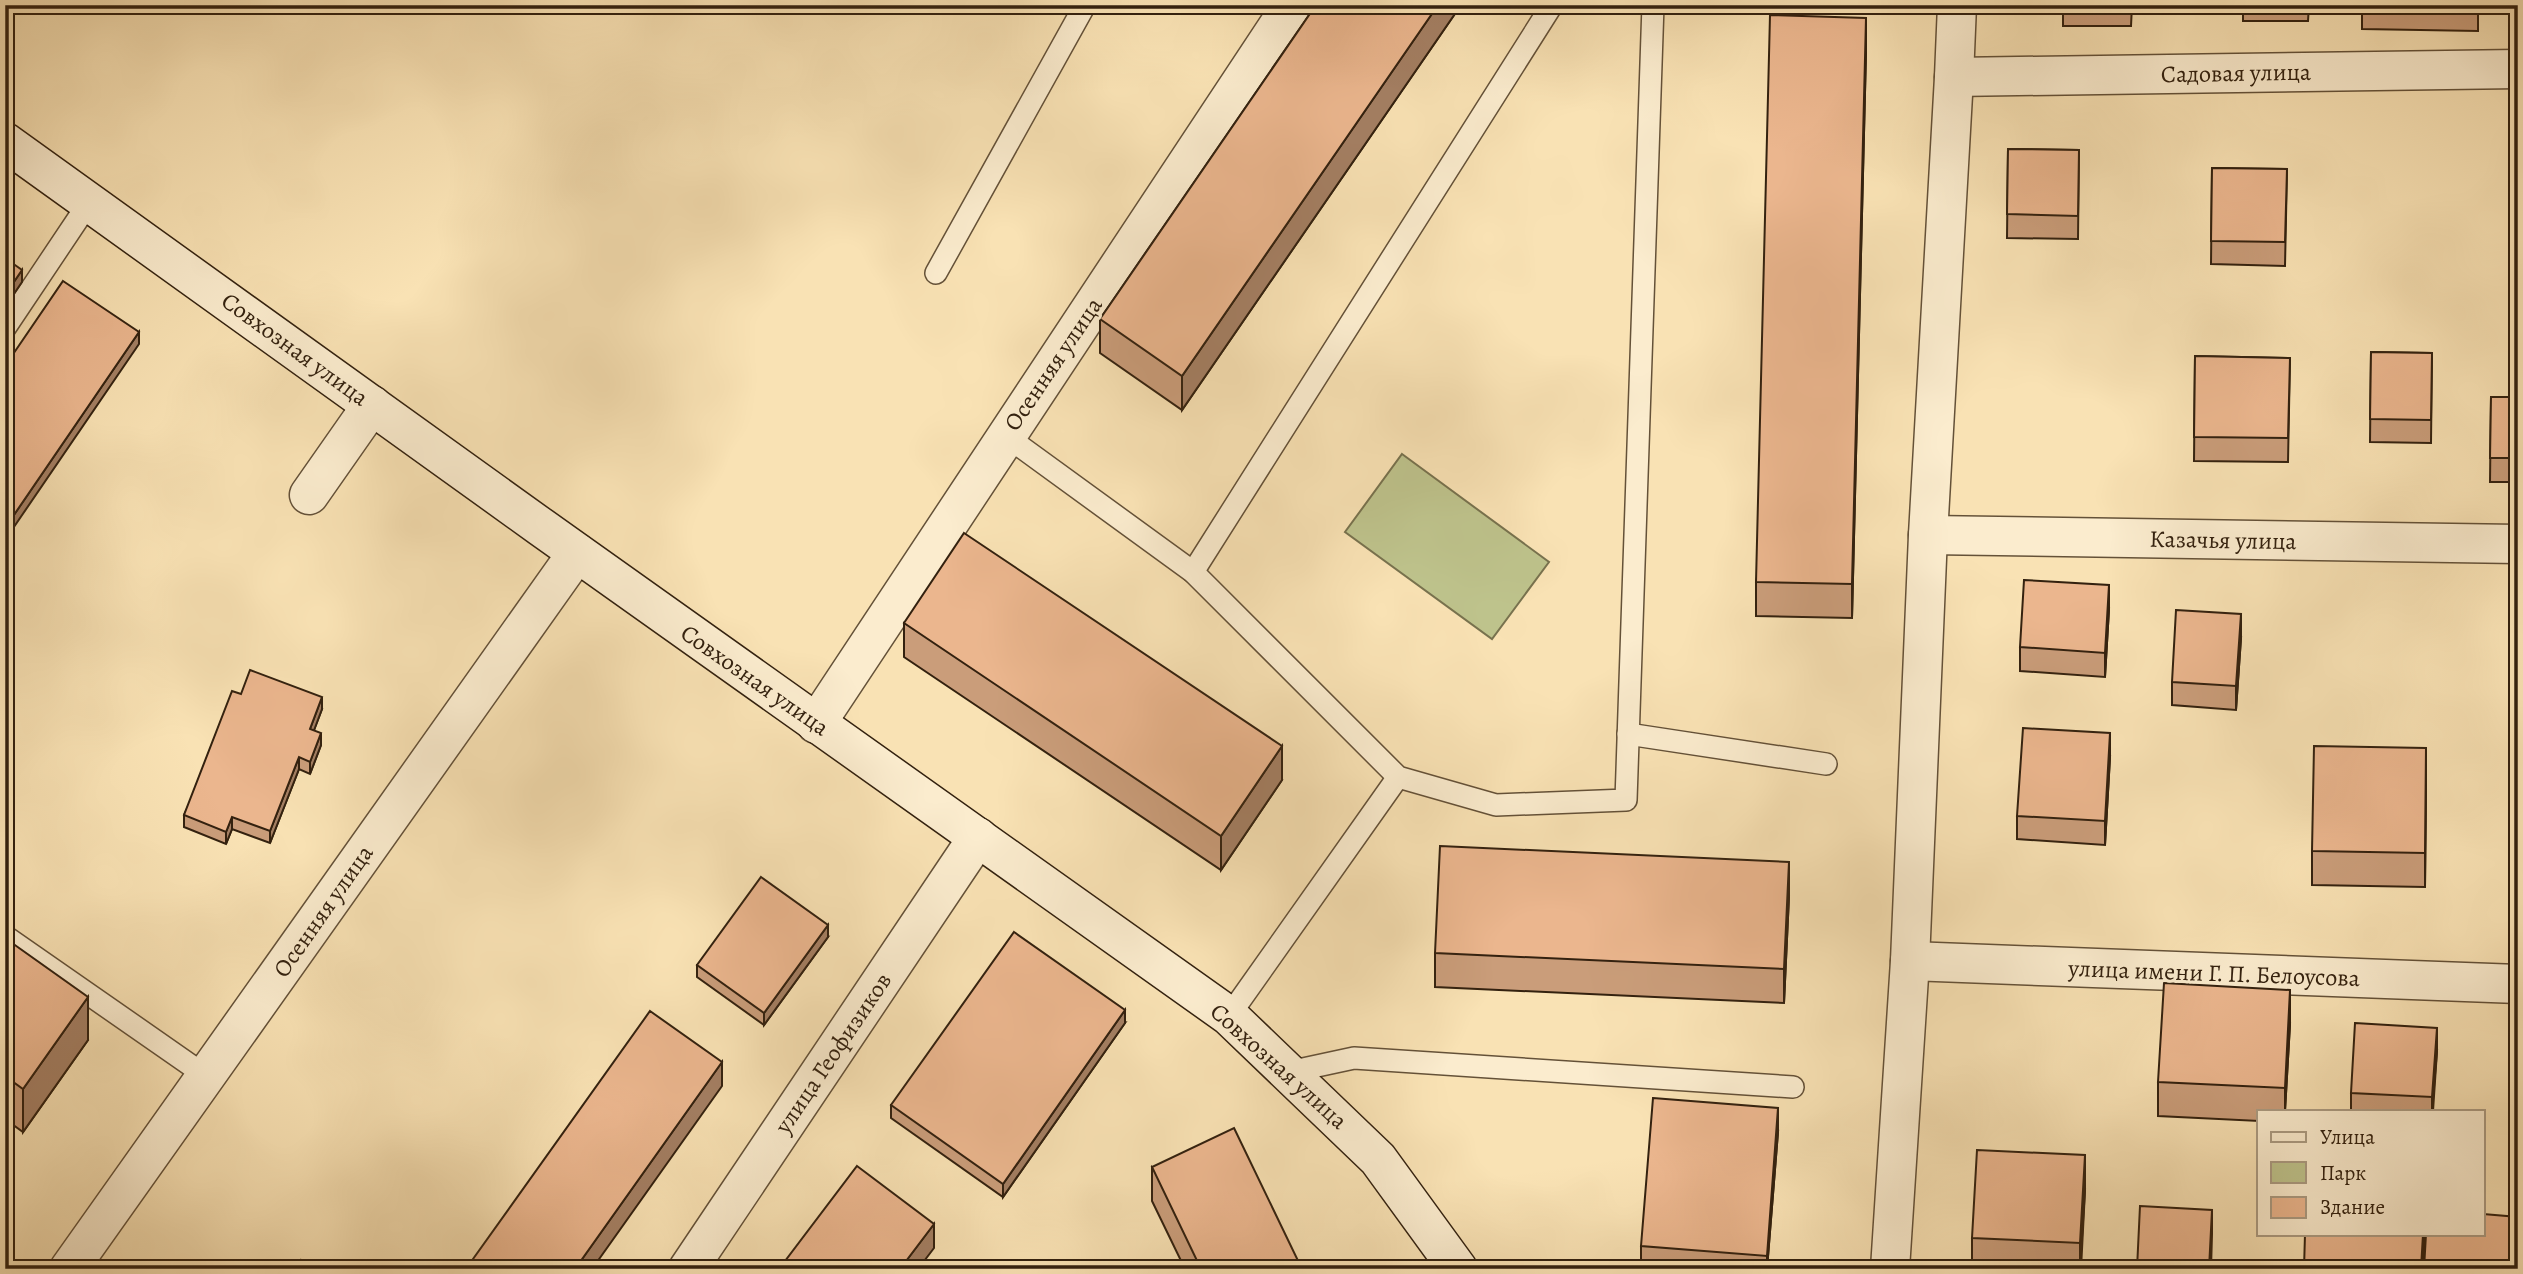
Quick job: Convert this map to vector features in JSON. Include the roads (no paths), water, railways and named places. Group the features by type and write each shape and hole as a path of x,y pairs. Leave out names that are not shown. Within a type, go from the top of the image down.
{"street":[{"name":"Осенняя улица","path":"816,724 1292,5"},
{"path":"1890,1269 1909,961 1928,535 1957,5"},
{"name":"Садовая улица","path":"1954,78 2518,69"},
{"name":"Совхозная улица","path":"5,142 816,724 1229,1016 1378,1159 1458,1269"},
{"path":"309,495 372,405"},
{"name":"Казачья улица","path":"1928,535 2518,544"},
{"name":"Осенняя улица","path":"69,1269 577,553"},
{"name":"улица Геофизиков","path":"688,1269 978,837"},
{"name":"улица имени Г. П. Белоусова","path":"1909,961 2518,984"}],"lane":[{"path":"936,273 1085,5"},
{"path":"1192,572 1552,5"},
{"path":"1006,436 1192,572 1398,777 1496,805 1626,800 1653,5"},
{"path":"5,328 90,201"},
{"path":"1628,734 1826,764"},
{"path":"1229,1016 1398,777"},
{"path":"5,936 206,1076"},
{"path":"1289,1072 1354,1058 1793,1087"}]}
